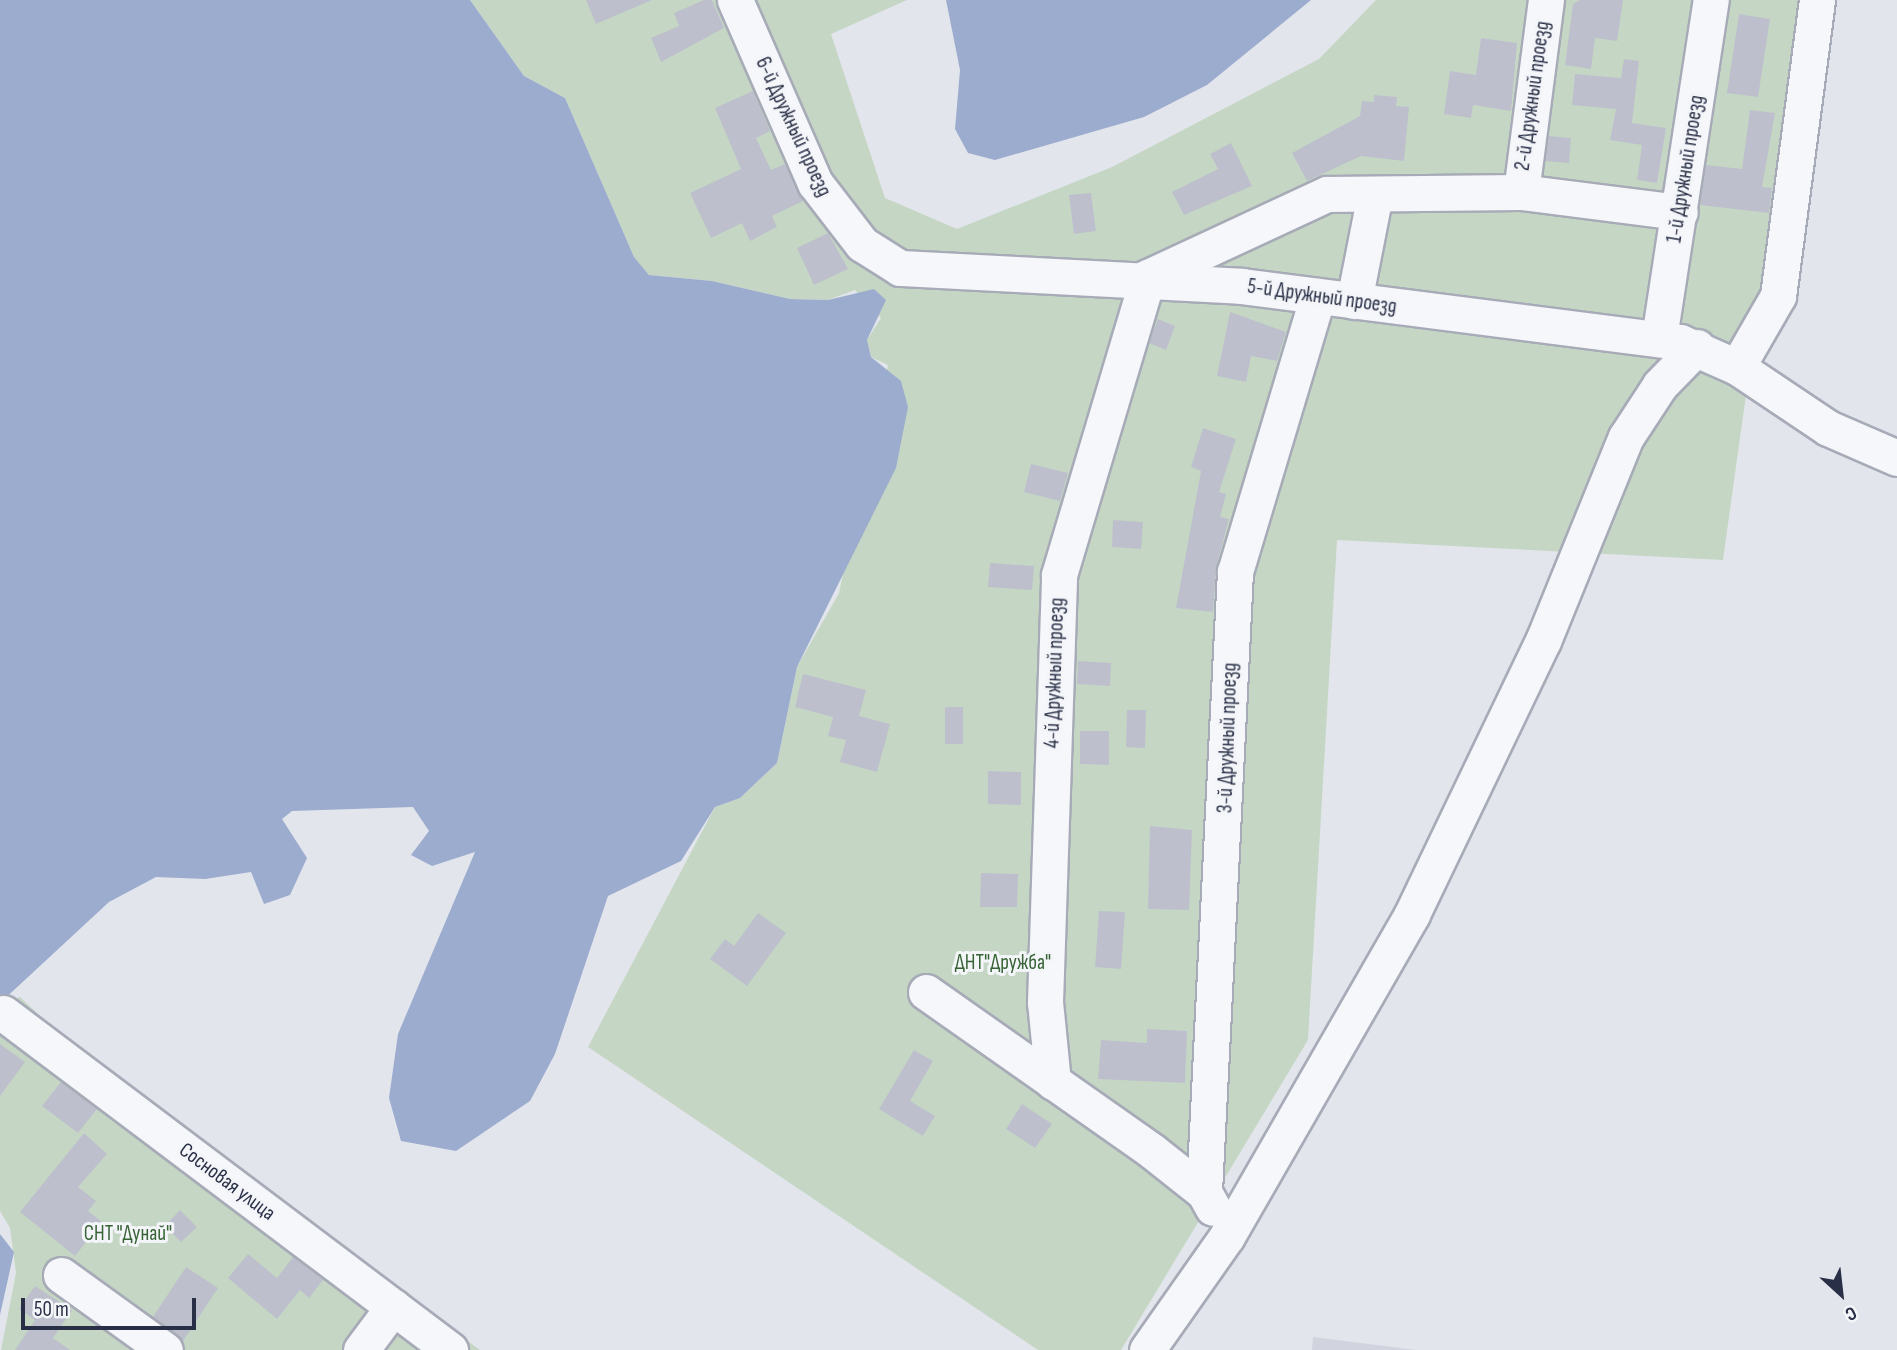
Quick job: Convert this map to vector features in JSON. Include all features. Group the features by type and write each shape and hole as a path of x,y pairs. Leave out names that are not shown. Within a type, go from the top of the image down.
{"street":[{"name":"6-й Дружный проезд","path":"735,0 815,183 862,244 900,268"},
{"name":"2-й Дружный проезд","path":"1521,192 1546,0"},
{"name":"1-й Дружный проезд","path":"1659,338 1711,0"},
{"path":"1737,367 1778,296 1817,0"},
{"path":"1148,277 1313,198 1374,199 1521,192 1680,212"},
{"path":"1354,301 1374,199"},
{"name":"5-й Дружный проезд","path":"900,268 1148,277 1659,338 1697,347 1737,367 1828,428 1897,458"},
{"name":"4-й Дружный проезд","path":"1053,1082 1045,1002 1059,575 1148,277"},
{"name":"3-й Дружный проезд","path":"1205,1192 1235,572 1318,296"},
{"path":"1147,1350 1227,1237 1412,915 1543,641 1626,437 1660,385 1697,347"},
{"path":"926,992 1205,1192 1227,1237"},
{"name":"Сосновая улица","path":"3,1013 450,1350"},
{"path":"61,1275 166,1350"},
{"path":"361,1350 393,1307"}],"shaded area":[{"path":"1313,1337 1416,1350 1312,1350"}],"green space":[{"name":"ДНТ\"Дружба\"","path":"470,0 907,0 831,34 885,198 957,229 1112,167 1319,59 1376,0 1801,0 1723,560 1337,540 1308,1040 1121,1350 1038,1350 588,1047 715,807 740,798 777,763 797,667 839,593 888,365 871,357 867,340 881,318 855,290 828,300 790,299 712,281 649,275 634,257 565,98 524,76"},
{"name":"СНТ \"Дунай\"","path":"20,997 76,1050 480,1350 1,1350 16,1273 10,1228 0,1211 0,1008"}],"water":[{"path":"0,0 470,0 524,76 565,98 634,257 649,275 712,281 790,299 828,300 874,289 886,300 867,340 871,357 901,381 908,407 896,468 797,667 777,763 740,798 715,807 681,861 608,896 555,1054 530,1101 456,1151 401,1141 389,1098 398,1034 475,852 432,866 411,855 429,831 413,807 292,811 282,819 307,858 290,895 264,904 251,872 205,879 156,877 109,902 0,1003"},
{"path":"946,0 1311,0 1207,85 1144,117 995,160 968,153 955,129 960,70"},
{"path":"0,1234 14,1252 0,1315"}],"building":[{"path":"586,0 652,0 596,24"},
{"path":"704,0 712,0 724,28 661,62 651,38 679,26 674,13"},
{"path":"1580,0 1623,0 1617,41 1595,38 1591,69 1565,65 1573,4"},
{"path":"1739,14 1770,19 1758,97 1727,93"},
{"path":"1481,38 1517,43 1511,111 1473,105 1471,118 1444,114 1450,71 1476,75"},
{"path":"1624,59 1639,61 1632,123 1666,128 1657,183 1637,180 1642,145 1610,140 1616,109 1572,105 1575,74 1621,78"},
{"path":"753,91 770,131 756,138 771,170 785,164 803,201 772,216 777,227 750,241 742,223 711,238 690,193 741,169 715,108"},
{"path":"1374,95 1397,97 1396,106 1409,107 1404,161 1361,156 1307,181 1292,153 1360,116 1362,101 1374,102"},
{"path":"1750,110 1775,113 1762,187 1772,188 1769,213 1700,205 1706,165 1742,169"},
{"path":"1549,136 1571,138 1569,163 1545,161"},
{"path":"1231,143 1252,186 1184,215 1172,192 1218,169 1210,154"},
{"path":"1091,193 1096,231 1074,234 1069,195"},
{"path":"828,233 848,269 814,285 797,248"},
{"path":"1230,312 1286,332 1277,361 1251,356 1246,382 1217,376"},
{"path":"1158,319 1175,326 1166,350 1149,343"},
{"path":"1203,428 1236,439 1219,492 1226,494 1220,517 1229,519 1216,567 1213,612 1176,608 1201,471 1191,467"},
{"path":"1031,464 1068,473 1060,501 1024,492"},
{"path":"1113,520 1143,522 1141,549 1112,547"},
{"path":"990,563 1034,566 1032,590 988,587"},
{"path":"1078,661 1111,663 1110,686 1077,684"},
{"path":"803,674 866,690 859,716 890,724 877,772 840,762 846,740 828,736 833,717 795,707"},
{"path":"945,707 963,707 963,744 945,744"},
{"path":"1127,710 1146,710 1145,748 1126,747"},
{"path":"1080,731 1109,731 1109,765 1080,764"},
{"path":"988,771 1021,772 1021,805 988,804"},
{"path":"1150,826 1192,830 1189,910 1148,909"},
{"path":"981,873 1018,874 1017,907 980,907"},
{"path":"1099,911 1125,912 1121,969 1095,967"},
{"path":"758,913 786,933 747,986 710,959 725,939 734,946"},
{"path":"1147,1029 1187,1031 1185,1083 1098,1079 1101,1040 1147,1043"},
{"path":"0,1044 25,1062 0,1096"},
{"path":"914,1050 933,1061 910,1101 935,1116 923,1136 879,1109"},
{"path":"61,1082 97,1109 78,1133 42,1106"},
{"path":"1022,1104 1052,1124 1035,1148 1006,1129"},
{"path":"84,1133 107,1154 78,1187 96,1201 88,1211 102,1222 75,1256 20,1212"},
{"path":"180,1210 197,1227 181,1242 165,1226"},
{"path":"248,1254 277,1278 293,1257 323,1280 309,1298 300,1290 277,1319 228,1278"},
{"path":"186,1267 218,1288 183,1341 153,1317"},
{"path":"35,1286 72,1310 53,1338 70,1350 15,1350 35,1320 19,1309"}]}
